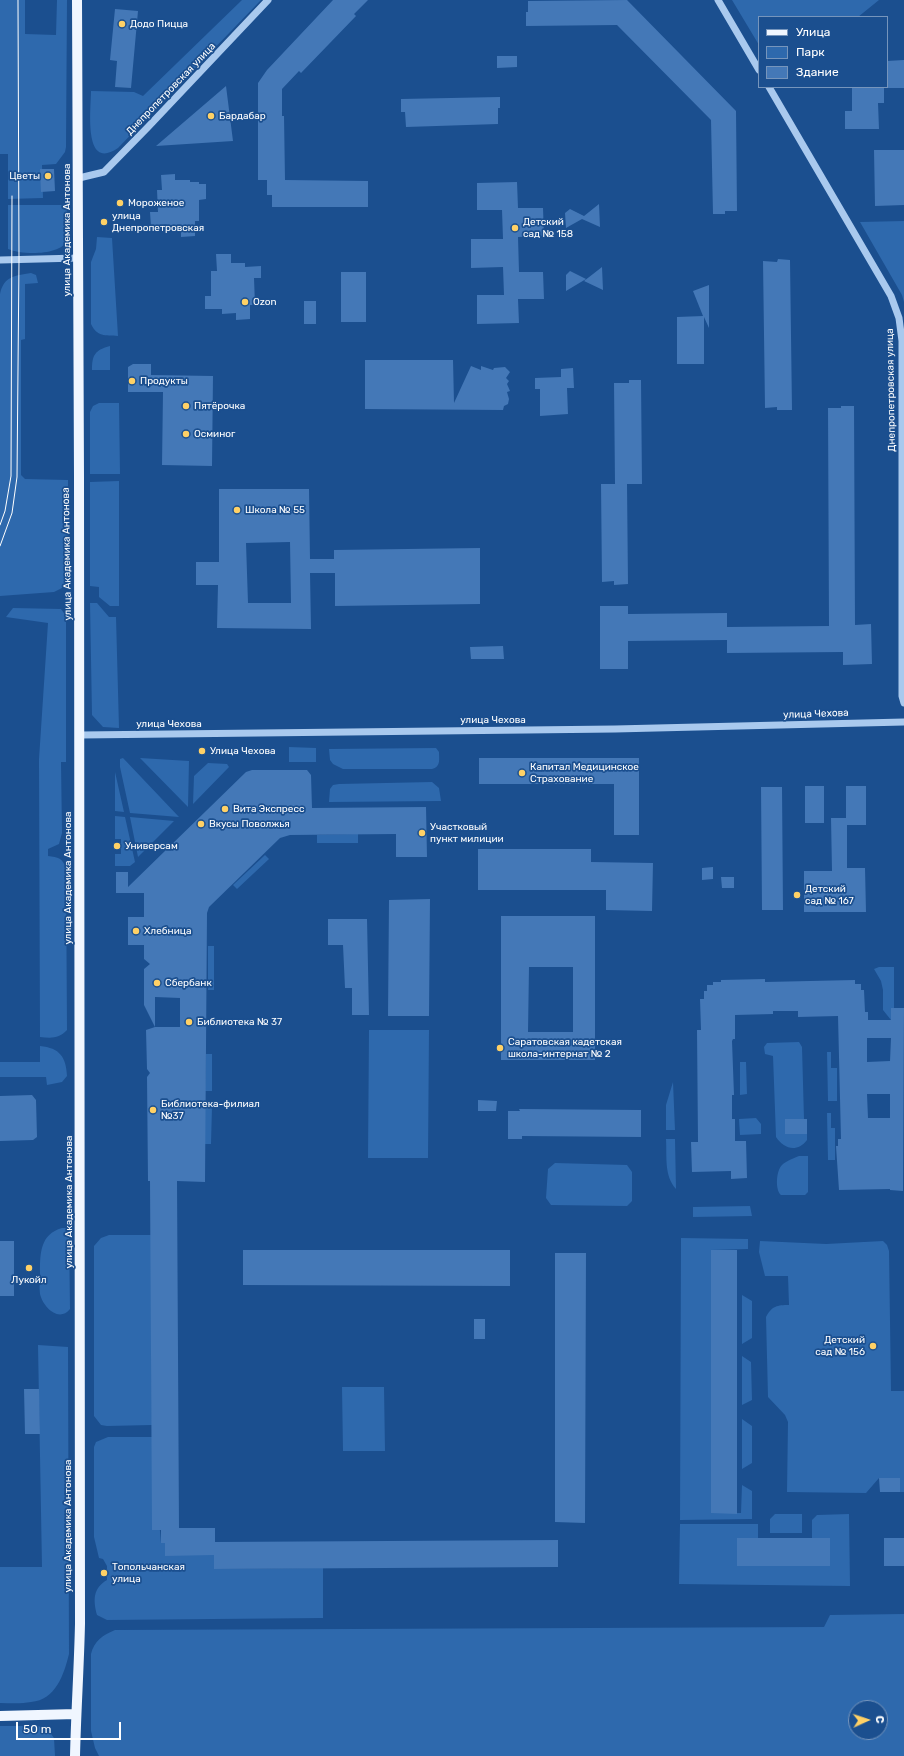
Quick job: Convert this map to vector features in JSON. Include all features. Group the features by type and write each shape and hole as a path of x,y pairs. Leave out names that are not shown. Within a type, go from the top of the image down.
{"main road":[{"name":"улица Академика Антонова","path":"75,1756 80,1625 81,735 78,421 79,178 77,0"},
{"path":"0,1716 76,1714"}],"street":[{"name":"Днепропетровская улица","path":"79,178 104,172 268,0"},
{"path":"718,0 758,68"},
{"name":"Днепропетровская улица","path":"770,88 891,296 899,318 902,341 902,696 904,704"},
{"path":"0,260 79,258"},
{"name":"улица Чехова","path":"81,735 639,729 904,722"}],"green space":[{"path":"0,0 25,0 25,34 56,35 57,0 67,0 66,147 65,152 56,164 42,165 43,198 8,199 8,154 0,154"},
{"path":"242,0 261,0 118,148 107,153 99,152 94,145 91,135 91,91 134,92 143,96"},
{"path":"732,0 879,0 859,16 758,16 758,43"},
{"path":"8,205 67,205 68,240 64,245 57,249 40,253 14,251 8,249"},
{"path":"904,221 904,302 902,295 860,222"},
{"path":"97,237 112,238 118,336 99,333 91,324 91,262 96,249"},
{"path":"31,273 36,275 38,283 25,284 25,339 21,340 21,475 25,479 68,480 68,577 64,587 54,592 0,596 0,294 7,280 15,276"},
{"path":"110,346 110,370 92,370 95,354 101,349"},
{"path":"99,403 119,403 120,474 90,474 90,412 93,406"},
{"path":"119,481 119,606 110,606 99,597 99,587 90,586 90,482"},
{"path":"90,603 97,603 109,617 116,617 119,728 103,727 92,715"},
{"path":"13,608 61,609 66,616 66,762 61,762 62,833 59,844 48,849 48,856 62,860 66,869 67,1030 61,1035 51,1038 40,1037 39,759 48,623 6,617"},
{"path":"289,747 316,748 316,762 289,762"},
{"path":"436,748 439,752 439,762 435,768 432,769 343,769 333,764 330,760 329,749"},
{"path":"123,758 179,817 130,813 120,767 120,759"},
{"path":"140,758 189,761 188,807"},
{"path":"208,763 227,764 229,767 193,804 194,776"},
{"path":"115,772 124,812 115,811"},
{"path":"432,782 439,788 441,801 329,802 330,789 333,785"},
{"path":"115,816 125,817 135,862 130,866 115,866 115,854 121,854 121,839 115,839"},
{"path":"130,817 174,821 138,857"},
{"path":"358,834 358,843 317,843 317,835"},
{"path":"265,855 269,859 237,889 233,885"},
{"path":"208,946 214,946 214,990 208,990"},
{"path":"879,967 894,967 894,1008 891,1008 891,1020 883,1010 883,990 881,981 874,969"},
{"path":"369,1030 429,1030 428,1158 368,1158"},
{"path":"799,1042 802,1047 804,1119 785,1119 785,1134 807,1134 807,1140 799,1147 791,1148 787,1147 776,1137 773,1056 765,1054 764,1047 767,1043"},
{"path":"40,1046 53,1049 61,1055 65,1064 67,1076 62,1082 47,1085 46,1077 0,1077 0,1062 40,1062"},
{"path":"827,1052 831,1052 831,1068 837,1068 837,1101 828,1101"},
{"path":"206,1054 212,1054 212,1091 205,1091"},
{"path":"740,1062 746,1062 747,1094 740,1095"},
{"path":"673,1082 675,1130 666,1130 666,1105"},
{"path":"205,1107 212,1107 211,1144 205,1144"},
{"path":"827,1113 831,1113 831,1128 835,1128 835,1160 828,1160"},
{"path":"756,1118 761,1124 761,1134 740,1135 739,1119"},
{"path":"666,1139 675,1139 676,1189 672,1184 668,1172 666,1159"},
{"path":"799,1156 808,1156 808,1192 805,1195 781,1195 777,1185 778,1172 782,1165"},
{"path":"555,1163 627,1165 632,1172 632,1201 627,1206 551,1205 546,1198 548,1169"},
{"path":"750,1206 752,1216 693,1217 693,1207"},
{"path":"62,1228 66,1228 69,1231 70,1309 66,1313 56,1314 44,1304 40,1294 40,1259 45,1240 49,1235"},
{"path":"109,1235 151,1235 152,1425 107,1426 101,1425 94,1416 94,1246 101,1238"},
{"path":"681,1238 748,1239 748,1249 711,1250 711,1513 741,1513 742,1485 752,1491 752,1519 680,1520"},
{"path":"760,1241 826,1244 883,1241 887,1245 889,1251 891,1391 904,1391 904,1492 900,1492 900,1478 879,1478 866,1493 787,1492 788,1422 785,1415 768,1397 766,1317 773,1308 781,1305 789,1305 788,1276 765,1276 759,1252"},
{"path":"742,1295 752,1301 752,1338 742,1344"},
{"path":"38,1345 68,1347 69,1654 58,1685 47,1696 40,1700 27,1703 0,1703 0,1567 42,1567"},
{"path":"742,1356 751,1362 752,1400 742,1405"},
{"path":"342,1387 384,1387 385,1451 343,1451"},
{"path":"742,1419 752,1426 752,1463 742,1469"},
{"path":"108,1437 152,1437 161,1543 165,1543 166,1555 214,1555 214,1569 323,1568 323,1618 107,1620 97,1615 95,1595 102,1583 107,1580 107,1566 103,1559 99,1558 94,1537 94,1447 96,1442"},
{"path":"775,1514 802,1514 802,1533 770,1533 770,1519"},
{"path":"849,1514 850,1586 679,1584 680,1524 758,1524 758,1538 737,1566 830,1566 830,1538 812,1538 812,1520 817,1515"},
{"path":"904,1614 904,1756 99,1756 95,1748 91,1731 92,1649 100,1639 115,1630 824,1627 830,1615"},
{"path":"0,1726 37,1726 47,1728 54,1738 55,1756 0,1756"}],"building":[{"path":"333,0 368,0 354,14 356,16 301,73 299,71 282,89 285,180 368,181 368,207 272,207 272,195 267,195 267,180 258,180 258,83 267,70"},
{"path":"627,0 736,111 737,211 725,211 725,214 713,214 711,120 617,25 526,26 528,1"},
{"path":"115,9 138,11 131,88 115,87 117,61 110,60"},
{"path":"497,56 517,56 517,67 497,68"},
{"path":"904,60 904,88 888,88 888,61"},
{"name":"Бардабар","path":"226,86 233,141 156,146"},
{"path":"852,88 884,88 884,103 878,103 879,129 845,129 845,111 852,111"},
{"path":"500,97 498,124 406,127 405,112 401,112 401,99"},
{"path":"874,150 904,150 904,205 875,206"},
{"path":"40,169 54,169 55,191 41,192"},
{"path":"175,174 175,180 190,180 190,182 206,184 206,199 199,200 199,221 195,221 195,236 181,237 181,230 167,231 167,226 151,227 150,212 158,212 157,190 162,190 161,175"},
{"path":"517,182 518,208 543,208 544,236 518,237 519,272 543,272 544,299 518,299 519,323 477,324 477,295 504,295 503,267 471,268 471,239 503,239 502,210 477,210 477,183"},
{"path":"599,204 600,227 582,219 566,228 565,213 570,209 584,216"},
{"path":"216,254 231,254 231,263 245,263 245,267 261,266 261,278 254,278 255,305 250,305 250,319 236,320 236,313 222,314 222,309 205,309 205,296 211,296 211,271 217,271"},
{"path":"778,259 790,260 792,410 777,410 777,407 765,408 763,261 777,262"},
{"path":"602,267 603,290 584,281"},
{"path":"570,271 586,279 566,291 566,275"},
{"path":"341,272 366,272 366,322 341,322"},
{"path":"709,285 709,328 704,317 704,364 677,364 677,317 703,316 693,291"},
{"path":"304,301 316,301 316,324 304,324"},
{"path":"365,360 453,360 454,403 471,366 481,370 481,366 493,370 494,368 505,367 510,372 506,378 509,381 507,384 510,391 507,392 509,399 508,404 504,406 503,410 365,409"},
{"path":"133,364 151,364 151,375 213,376 212,466 162,465 163,392 128,392 128,367"},
{"path":"573,368 574,388 567,388 568,414 540,416 540,389 535,389 535,378 561,377 561,369"},
{"path":"629,380 641,380 642,484 627,484 628,584 614,585 614,581 602,582 601,484 615,484 614,383 629,383"},
{"path":"841,406 854,406 855,625 871,624 872,664 843,665 843,652 727,653 727,640 628,641 628,669 600,669 600,606 628,606 628,614 727,613 727,627 829,626 828,408 841,408"},
{"path":"219,489 309,489 310,559 334,559 334,550 480,548 480,604 335,606 335,573 310,573 311,629 217,628 218,585 196,585 196,562 219,562","holes":["290,542 291,603 248,603 246,543"]},
{"path":"503,646 504,659 471,659 470,647"},
{"path":"479,758 639,758 639,835 614,835 614,784 479,784"},
{"path":"252,770 307,770 311,775 312,808 426,807 427,857 396,857 396,834 290,835 280,838 209,907 207,913 205,1182 177,1181 179,1528 215,1528 215,1542 558,1540 558,1567 214,1569 214,1555 165,1556 165,1543 161,1543 161,1530 152,1530 150,1181 148,1181 147,1077 150,1073 147,1069 146,1030 155,1027 144,1005 144,969 150,964 144,959 144,945 128,945 128,917 144,917 144,893 116,893 116,872 128,872 128,887 246,772","holes":["155,997 180,998 180,1027 155,1027"]},
{"path":"805,786 824,786 824,823 805,823"},
{"path":"846,786 866,786 866,825 847,825 847,868 865,868 866,912 804,912 804,871 832,871 831,818 846,818"},
{"path":"761,787 782,787 783,910 762,910"},
{"path":"478,849 591,849 591,862 653,863 652,911 606,910 606,890 478,890"},
{"path":"713,867 713,879 702,880 702,868"},
{"path":"721,877 734,877 734,888 722,888"},
{"path":"430,899 429,1016 388,1016 389,900"},
{"path":"501,916 595,916 595,1060 501,1060","holes":["529,967 573,967 573,1032 528,1032"]},
{"path":"328,919 367,919 369,1015 352,1015 352,988 345,988 343,945 328,945"},
{"path":"765,979 765,982 855,980 855,984 861,984 861,990 864,990 865,1012 868,1012 868,1020 891,1020 891,1008 904,1008 903,1191 890,1189 839,1190 836,1146 838,1146 838,1139 841,1139 838,1016 798,1017 798,1011 773,1011 773,1014 735,1015 735,1039 732,1041 734,1095 732,1095 732,1119 735,1119 735,1141 746,1141 747,1178 731,1179 731,1171 692,1172 691,1142 698,1142 697,1030 701,1030 700,999 704,999 704,991 707,991 707,985 713,985 713,982 721,982 721,980","holes":["867,1038 891,1038 890,1061 867,1062","867,1094 890,1094 890,1118 868,1118"]},
{"path":"32,1095 36,1100 37,1137 33,1140 0,1141 0,1096"},
{"path":"478,1100 497,1101 496,1111 478,1111"},
{"path":"519,1109 641,1110 641,1137 522,1136 522,1139 508,1139 508,1111 520,1111"},
{"path":"785,1119 807,1119 807,1134 785,1134"},
{"path":"0,1241 14,1241 14,1296 0,1296"},
{"path":"243,1250 510,1250 510,1286 243,1285"},
{"path":"711,1250 737,1250 737,1514 711,1513"},
{"path":"555,1253 586,1253 585,1523 555,1522"},
{"path":"474,1319 485,1319 485,1339 474,1339"},
{"path":"24,1389 39,1389 40,1434 25,1434"},
{"path":"879,1478 900,1478 900,1492 880,1492"},
{"path":"737,1538 830,1538 830,1566 737,1566"},
{"path":"884,1538 904,1538 904,1566 884,1566"}],"tram line":[{"path":"0,546 12,513 17,477 19,260 18,0"},
{"path":"0,525 5,511 11,476 12,196"}],"place":[{"name":"Додо Пицца","path":"122,24"},
{"name":"Бардабар","path":"211,116"},
{"name":"Цветы","path":"48,176"},
{"name":"Мороженое","path":"120,203"},
{"name":"улица Днепропетровская","path":"104,222"},
{"name":"Детский сад № 158","path":"515,228"},
{"name":"Ozon","path":"245,302"},
{"name":"Продукты","path":"132,381"},
{"name":"Пятёрочка","path":"186,406"},
{"name":"Осминог","path":"186,434"},
{"name":"Школа № 55","path":"237,510"},
{"name":"Улица Чехова","path":"202,751"},
{"name":"Капитал Медицинское Страхование","path":"522,773"},
{"name":"Вита Экспресс","path":"225,809"},
{"name":"Вкусы Поволжья","path":"201,824"},
{"name":"Участковый пункт милиции","path":"422,833"},
{"name":"Универсам","path":"117,846"},
{"name":"Детский сад № 167","path":"797,895"},
{"name":"Хлебница","path":"136,931"},
{"name":"Сбербанк","path":"157,983"},
{"name":"Библиотека № 37","path":"189,1022"},
{"name":"Саратовская кадетская школа-интернат № 2","path":"500,1048"},
{"name":"Библиотека-филиал №37","path":"153,1110"},
{"name":"Лукойл","path":"29,1268"},
{"name":"Детский сад № 156","path":"873,1346"},
{"name":"Топольчанская улица","path":"104,1573"}]}
